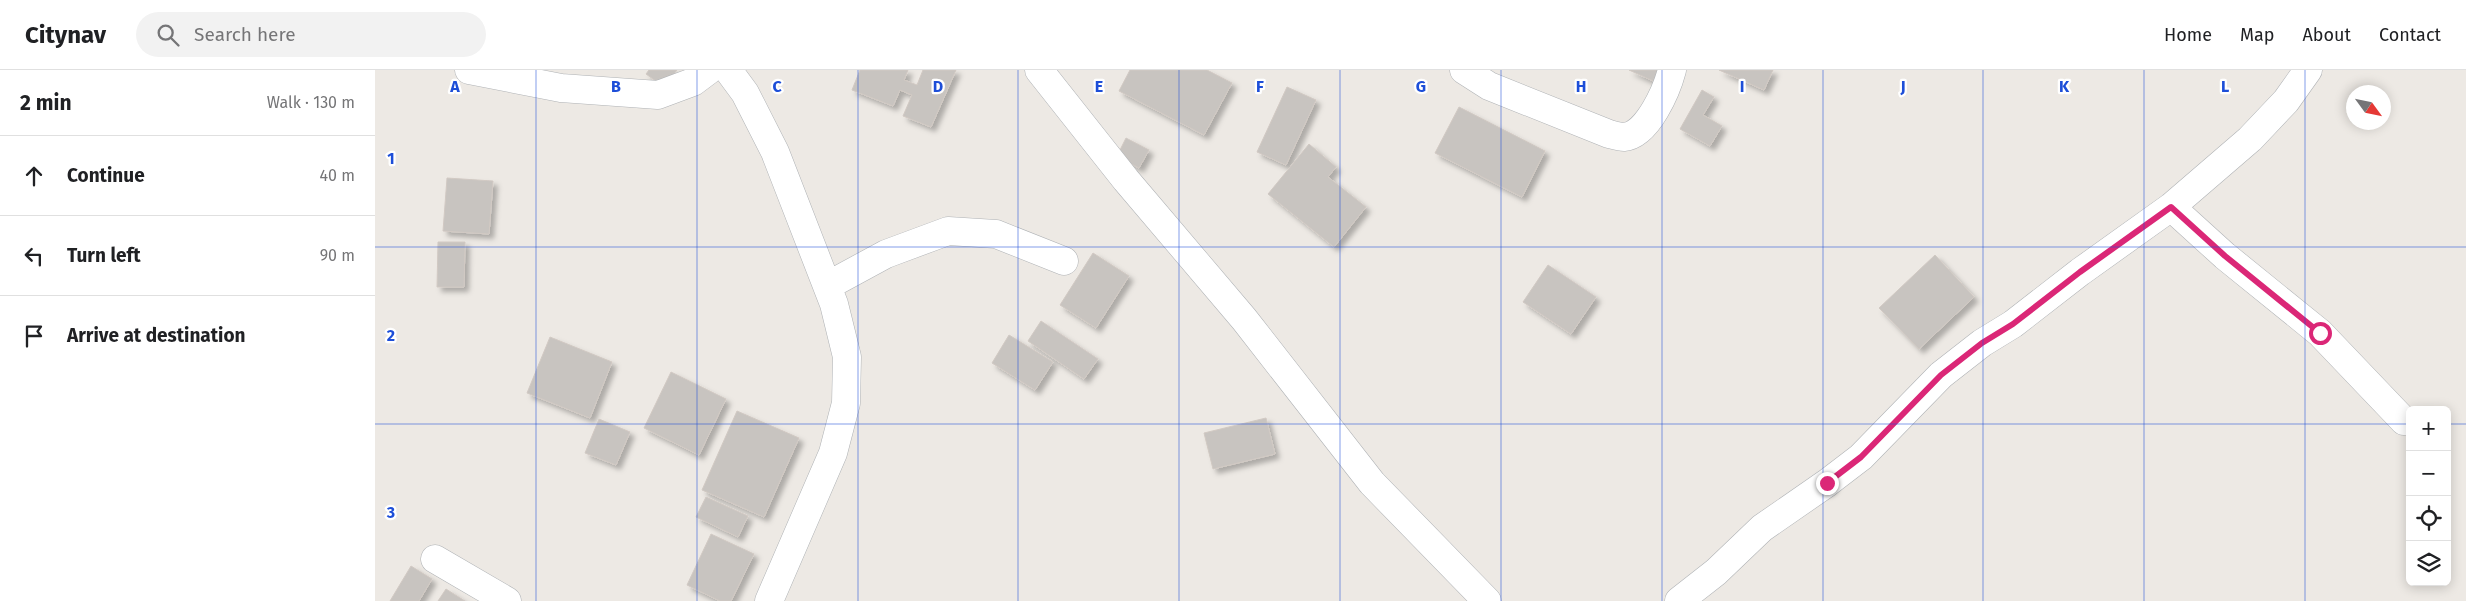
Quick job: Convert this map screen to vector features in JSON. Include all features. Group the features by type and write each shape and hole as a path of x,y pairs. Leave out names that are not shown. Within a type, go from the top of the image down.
{"street":[{"path":"469,70 561,88 658,95 693,82 709,70"},
{"path":"728,70 745,93 775,152 834,304 847,357 846,403 833,453 769,601"},
{"path":"1039,70 1126,180 1244,319 1372,483 1487,601"},
{"path":"1464,70 1489,86 1609,134 1624,137 1639,131 1648,120 1667,90 1672,70"},
{"path":"1679,601 1716,572 1762,528 1861,457 1941,375 1982,343 2019,319 2080,272 2171,207 2250,139 2286,101 2308,70"},
{"path":"2171,207 2225,256 2320,333 2404,421"},
{"path":"827,286 886,254 948,231 996,234 1064,261"},
{"path":"435,559 507,601"}],"building":[{"path":"649,70 677,70 664,87 646,74"},
{"path":"860,70 908,70 904,80 917,85 923,70 956,70 931,127 903,116 912,95 900,90 893,106 852,90"},
{"path":"1130,70 1207,70 1232,83 1204,135 1119,91"},
{"path":"1629,70 1666,70 1660,84"},
{"path":"1719,70 1773,70 1764,90"},
{"path":"1287,87 1316,100 1286,165 1257,152"},
{"path":"1702,90 1714,97 1703,115 1722,126 1710,146 1680,129"},
{"path":"1459,107 1545,151 1522,197 1435,153"},
{"path":"1126,138 1149,150 1139,168 1117,156"},
{"path":"1309,144 1336,167 1328,177 1366,207 1334,247 1268,194"},
{"path":"447,178 493,181 489,234 443,231"},
{"path":"438,242 465,242 464,287 437,287"},
{"path":"1093,253 1129,276 1096,328 1060,305"},
{"path":"1935,255 1974,297 1919,349 1879,308"},
{"path":"1548,265 1596,297 1571,334 1523,302"},
{"path":"1041,321 1098,359 1084,379 1028,341"},
{"path":"1009,335 1053,362 1035,390 992,363"},
{"path":"550,337 612,362 590,418 527,393"},
{"path":"671,372 726,399 699,455 644,428"},
{"path":"737,411 799,438 764,517 702,490"},
{"path":"1266,418 1275,454 1213,469 1204,433"},
{"path":"599,419 630,432 616,465 585,453"},
{"path":"706,497 748,516 738,537 696,517"},
{"path":"711,534 754,554 731,601 720,601 687,585"},
{"path":"411,566 432,579 419,601 390,601"},
{"path":"446,589 465,601 438,601"}],"route":[{"path":"1827,483 1861,457 1941,375 1982,343 2013,324 2080,272 2171,207 2225,256 2320,333"}]}
